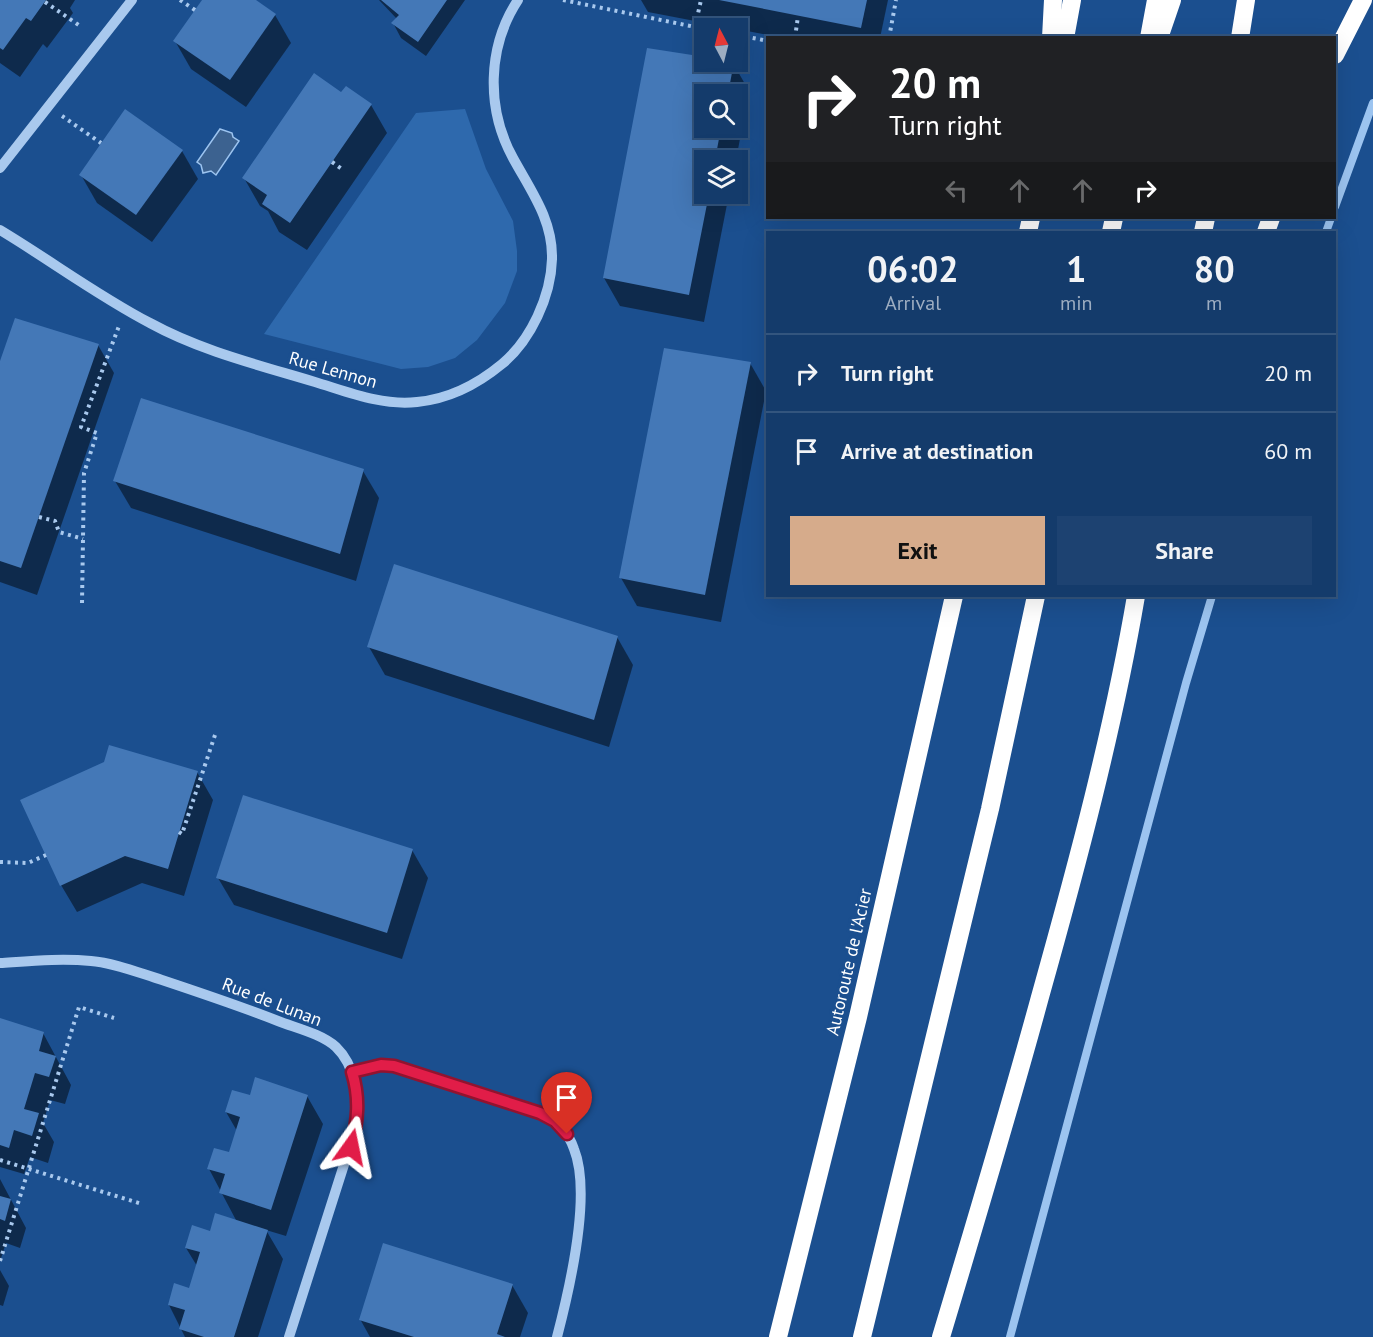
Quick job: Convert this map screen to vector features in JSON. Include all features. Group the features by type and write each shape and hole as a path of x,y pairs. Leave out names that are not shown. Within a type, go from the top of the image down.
{"highway":[{"path":"1051,36 1053,0"},
{"path":"1065,36 1072,0"},
{"path":"1149,36 1156,0"},
{"path":"1160,36 1172,0"},
{"path":"1240,36 1246,0"},
{"path":"1336,53 1364,0"},
{"name":"Autoroute de l'Acier","path":"778,1337 858,1017 954,597"},
{"path":"862,1337 987,820 1036,597"},
{"path":"1124,671 1136,597"},
{"path":"941,1337 1055,945 1124,671 1148,597"}],"street":[{"path":"0,168 132,0"},
{"name":"Rue Lennon","path":"0,230 149,323 194,344 374,400 417,402 454,393 484,378 513,355 533,325 546,290 552,259 546,221 539,202 512,156 498,125 492,89 498,50 510,13 518,0"},
{"name":"Rue de Lunan","path":"0,963 56,959 93,961 129,969 209,995 315,1035 336,1047 352,1072 358,1102 357,1124 289,1337"},
{"path":"352,1072 381,1065 394,1066 540,1113 555,1121 567,1134 575,1151 580,1177 579,1227 571,1285 557,1337"}],"path":[{"path":"180,0 195,10"},
{"path":"563,0 694,27"},
{"path":"697,18 701,0"},
{"path":"889,36 896,0"},
{"path":"45,2 80,27"},
{"path":"795,36 798,16"},
{"path":"748,37 766,42"},
{"path":"48,106 101,143"},
{"path":"333,162 342,169"},
{"path":"82,603 84,473 97,433 81,427 126,308"},
{"path":"39,517 55,521 59,532 83,539"},
{"path":"179,832 182,834 215,735"},
{"path":"0,862 28,863 46,855"},
{"path":"0,1261 79,1007 114,1018"},
{"path":"0,1160 142,1204"}],"shaded area":[{"path":"465,109 486,169 513,221 517,251 517,271 505,303 477,340 455,358 428,367 401,369 264,334 416,113"},
{"path":"220,129 232,133 233,137 239,141 216,175 211,171 203,173 201,165 197,162"}],"building":[{"path":"0,0 46,0 31,21 26,18 3,50 0,48"},
{"path":"202,0 256,0 276,14 230,80 173,41"},
{"path":"381,0 447,0 418,42 391,23 399,15"},
{"path":"719,0 867,0 861,28"},
{"path":"647,48 694,55 694,72 732,72 730,84 694,84 694,138 719,138 717,150 694,150 694,204 707,204 689,295 603,278"},
{"path":"314,73 341,92 346,86 372,104 290,223 262,204 267,195 242,178"},
{"path":"125,109 183,150 136,215 79,175"},
{"path":"15,318 99,344 21,568 0,561 0,361"},
{"path":"664,348 751,362 705,595 619,578"},
{"path":"141,398 364,469 340,554 113,481"},
{"path":"394,564 618,636 594,720 367,647"},
{"path":"109,745 198,771 168,869 125,856 60,886 20,800 104,762"},
{"path":"243,795 413,849 387,933 216,878"},
{"path":"0,1018 44,1032 39,1051 56,1056 49,1077 35,1073 24,1109 39,1113 32,1136 14,1130 9,1148 0,1145"},
{"path":"255,1077 308,1095 271,1210 219,1193 225,1174 207,1169 214,1148 229,1152 240,1117 225,1112 232,1090 250,1095"},
{"path":"0,1196 11,1199 5,1221 0,1219"},
{"path":"215,1213 268,1230 234,1337 204,1337 179,1329 185,1310 168,1305 174,1283 189,1288 200,1252 185,1248 192,1225 210,1231"},
{"path":"383,1243 513,1284 497,1334 505,1337 414,1337 359,1320"}],"waterway":[{"path":"1336,204 1373,103"},
{"path":"1326,231 1331,219"},
{"path":"1010,1337 1186,683 1212,597"}],"route":[{"path":"351,1147 357,1124 358,1102 352,1072 381,1065 394,1066 540,1113 555,1121 567,1134"}]}
